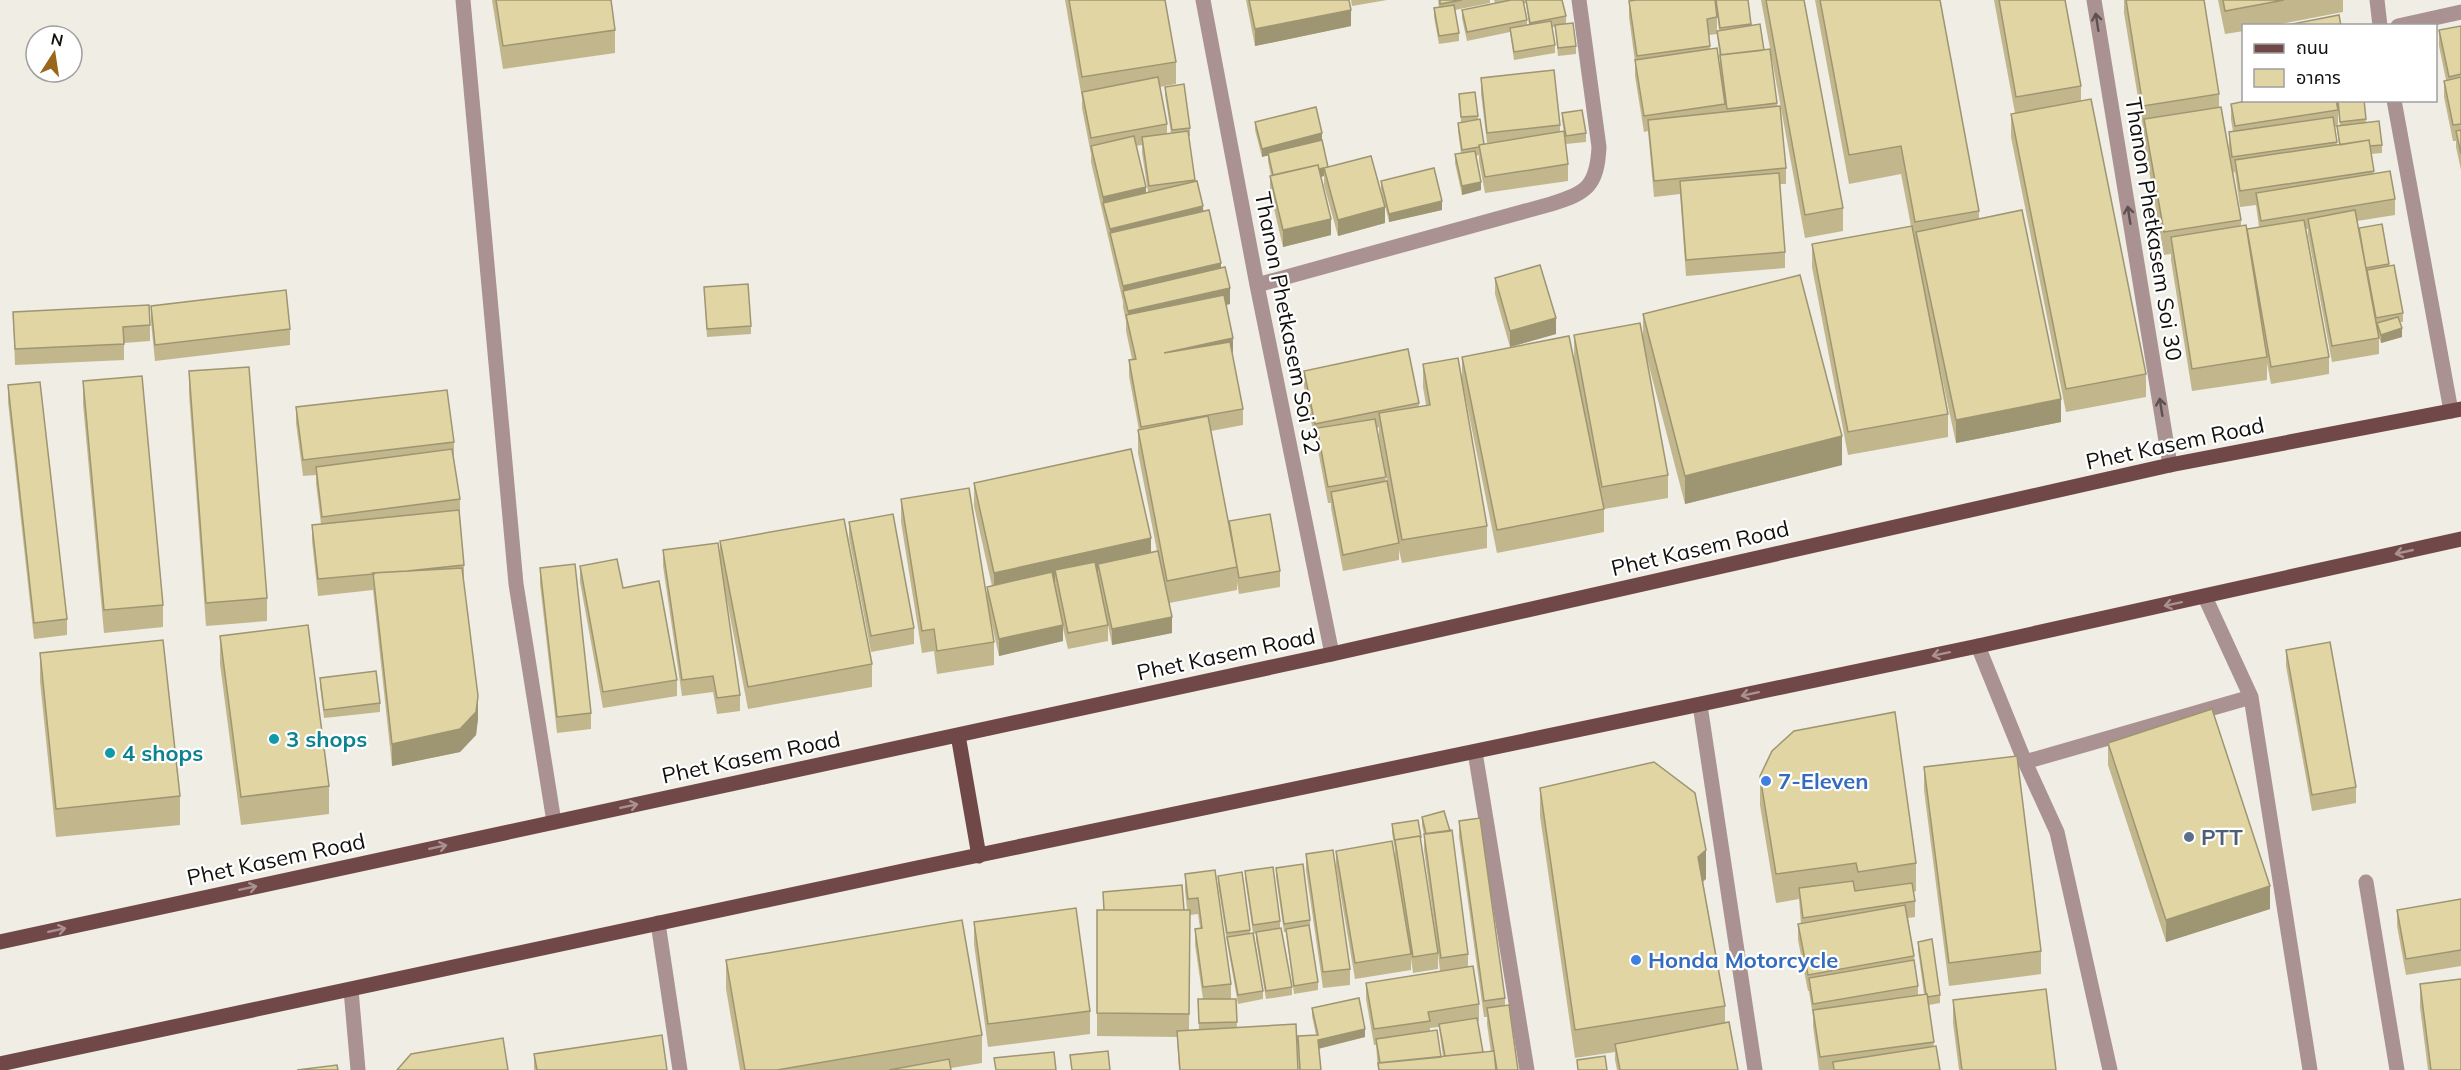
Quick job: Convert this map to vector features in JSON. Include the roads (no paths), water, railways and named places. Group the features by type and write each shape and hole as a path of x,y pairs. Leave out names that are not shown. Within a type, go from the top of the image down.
{"main road":[{"name":"Phet Kasem Road","path":"0,942 1332,654 2170,465 2456,410"},
{"path":"0,1064 658,923 1978,646 2461,539"},
{"path":"958,735 979,856"}],"street":[{"path":"463,0 516,584 554,822"},
{"name":"Thanon Phetkasem Soi 32","path":"1203,0 1257,285 1332,654"},
{"path":"1257,285 1551,204 1574,197 1589,187 1598,168 1599,147 1580,0"},
{"name":"Thanon Phetkasem Soi 30","path":"2094,0 2170,465"},
{"path":"2377,0 2380,24"},
{"path":"2407,24 2461,12"},
{"path":"2394,102 2456,410"},
{"path":"2205,597 2251,697 2310,1070"},
{"path":"1978,646 2025,762 2057,832 2110,1070"},
{"path":"2025,762 2251,697"},
{"path":"1700,705 1755,1070"},
{"path":"1475,752 1527,1070"},
{"path":"2366,882 2397,1070"},
{"path":"658,923 680,1070"},
{"path":"351,990 358,1070"}],"place":[{"name":"3 shops","path":"274,739"},
{"name":"4 shops","path":"110,753"},
{"name":"7-Eleven","path":"1766,781"},
{"name":"PTT","path":"2189,837"},
{"name":"Honda Motorcycle","path":"1636,960"}]}
